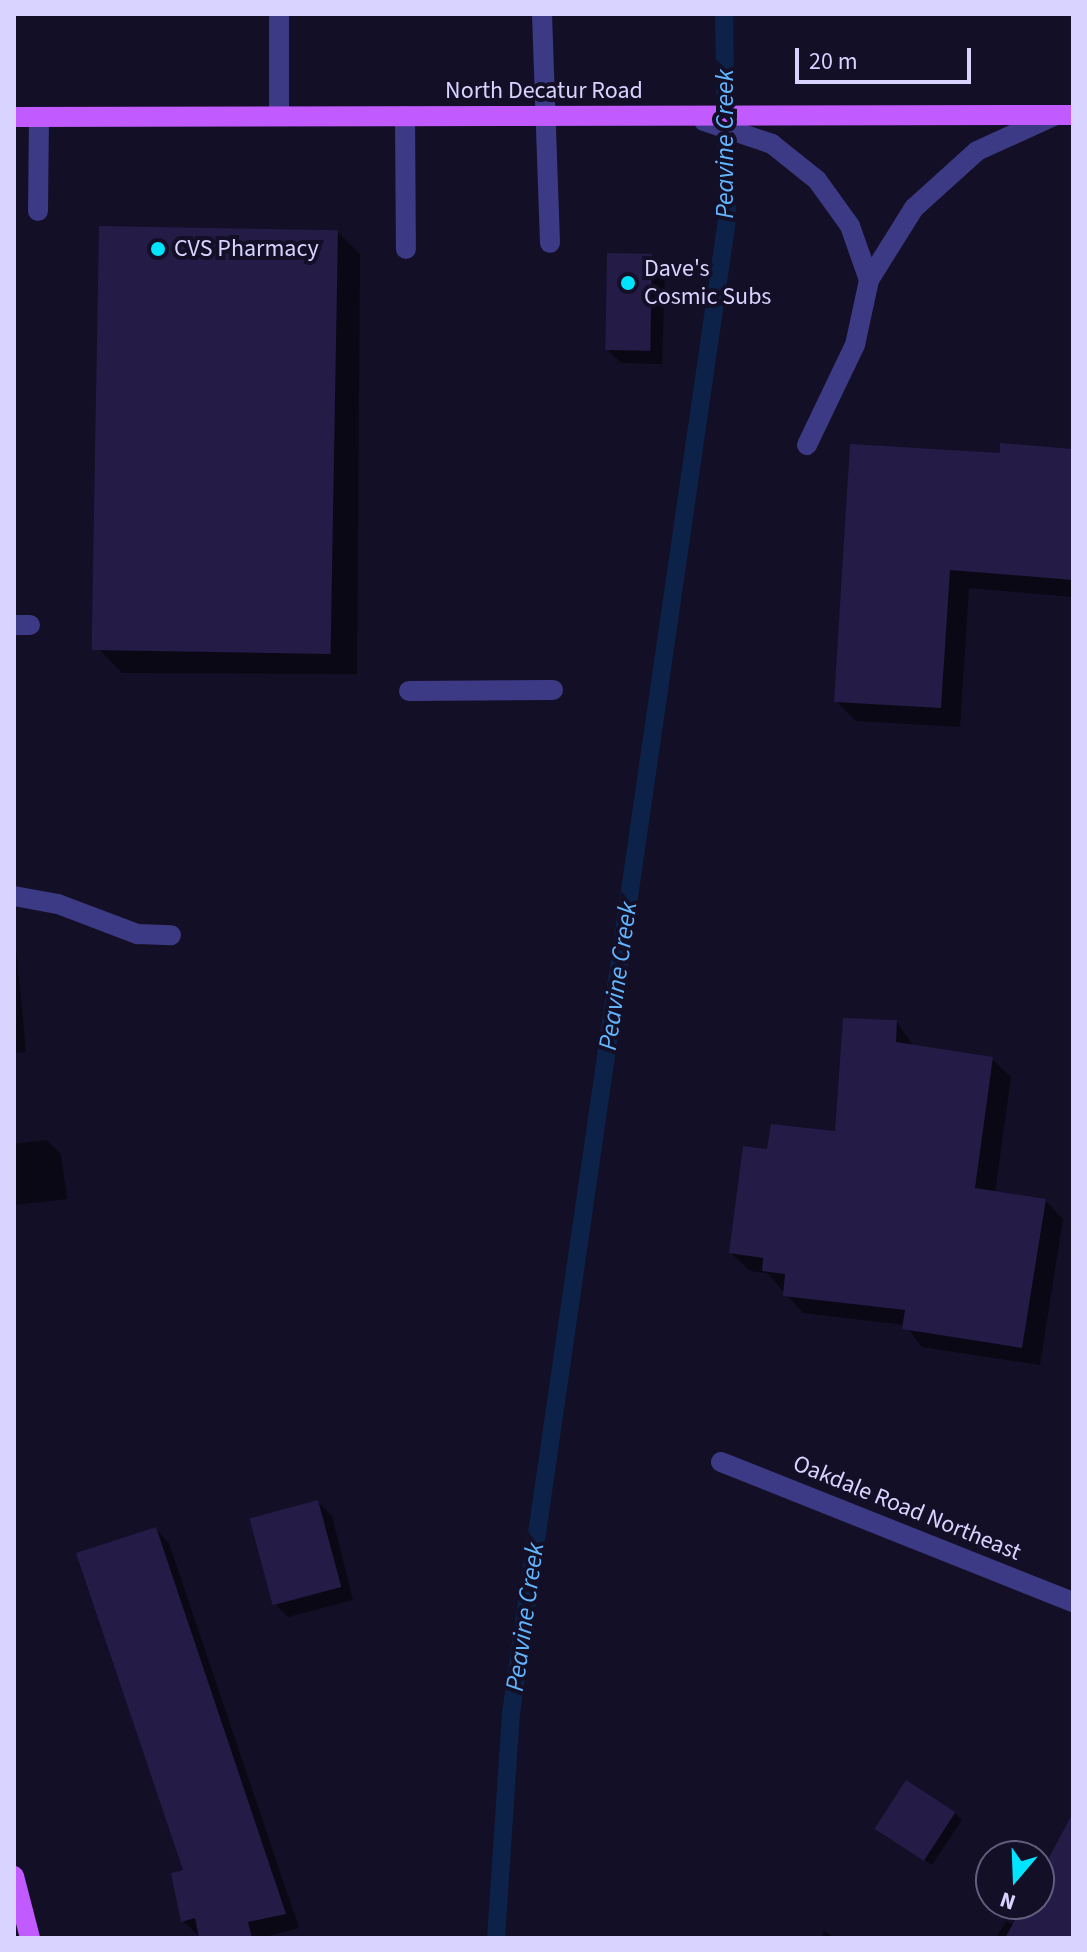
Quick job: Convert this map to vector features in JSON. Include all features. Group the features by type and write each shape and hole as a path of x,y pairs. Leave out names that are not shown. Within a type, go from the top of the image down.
{"main road":[{"name":"North Decatur Road","path":"14,117 1064,115"}],"street":[{"path":"279,14 279,116"},
{"path":"542,14 549,116 550,243"},
{"path":"807,445 855,345 869,280 914,208 977,151 1064,115"},
{"path":"405,116 406,249"},
{"path":"38,211 39,117"},
{"path":"662,117 719,122 772,144 817,180 850,226 869,280"},
{"path":"409,691 553,690"},
{"path":"14,896 58,904 137,934 171,935"},
{"name":"Oakdale Road Northeast","path":"721,1462 1073,1602"},
{"path":"14,1876 30,1938"}],"building":[{"path":"99,226 338,230 331,654 92,650"},
{"path":"607,253 652,254 650,351 605,350"},
{"path":"1000,443 1073,449 1073,580 950,570 941,708 834,702 850,444 1000,453"},
{"path":"843,1018 897,1020 896,1042 993,1057 975,1188 1046,1199 1022,1348 902,1329 905,1310 783,1296 785,1274 762,1271 763,1258 729,1253 743,1146 767,1149 771,1124 835,1131"},
{"path":"318,1500 341,1587 273,1605 249,1518"},
{"path":"156,1527 286,1914 248,1922 252,1938 199,1938 195,1918 181,1922 171,1873 183,1870 76,1553"},
{"path":"906,1780 955,1812 924,1861 874,1829"},
{"path":"1073,1813 1073,1938 1005,1938 1015,1920 1055,1920 1055,1846"}],"waterway":[{"name":"Peavine Creek","path":"496,1938 511,1713 727,220 724,14"}],"place":[{"name":"CVS Pharmacy","path":"158,249"},
{"name":"Dave's Cosmic Subs","path":"628,283"}]}
